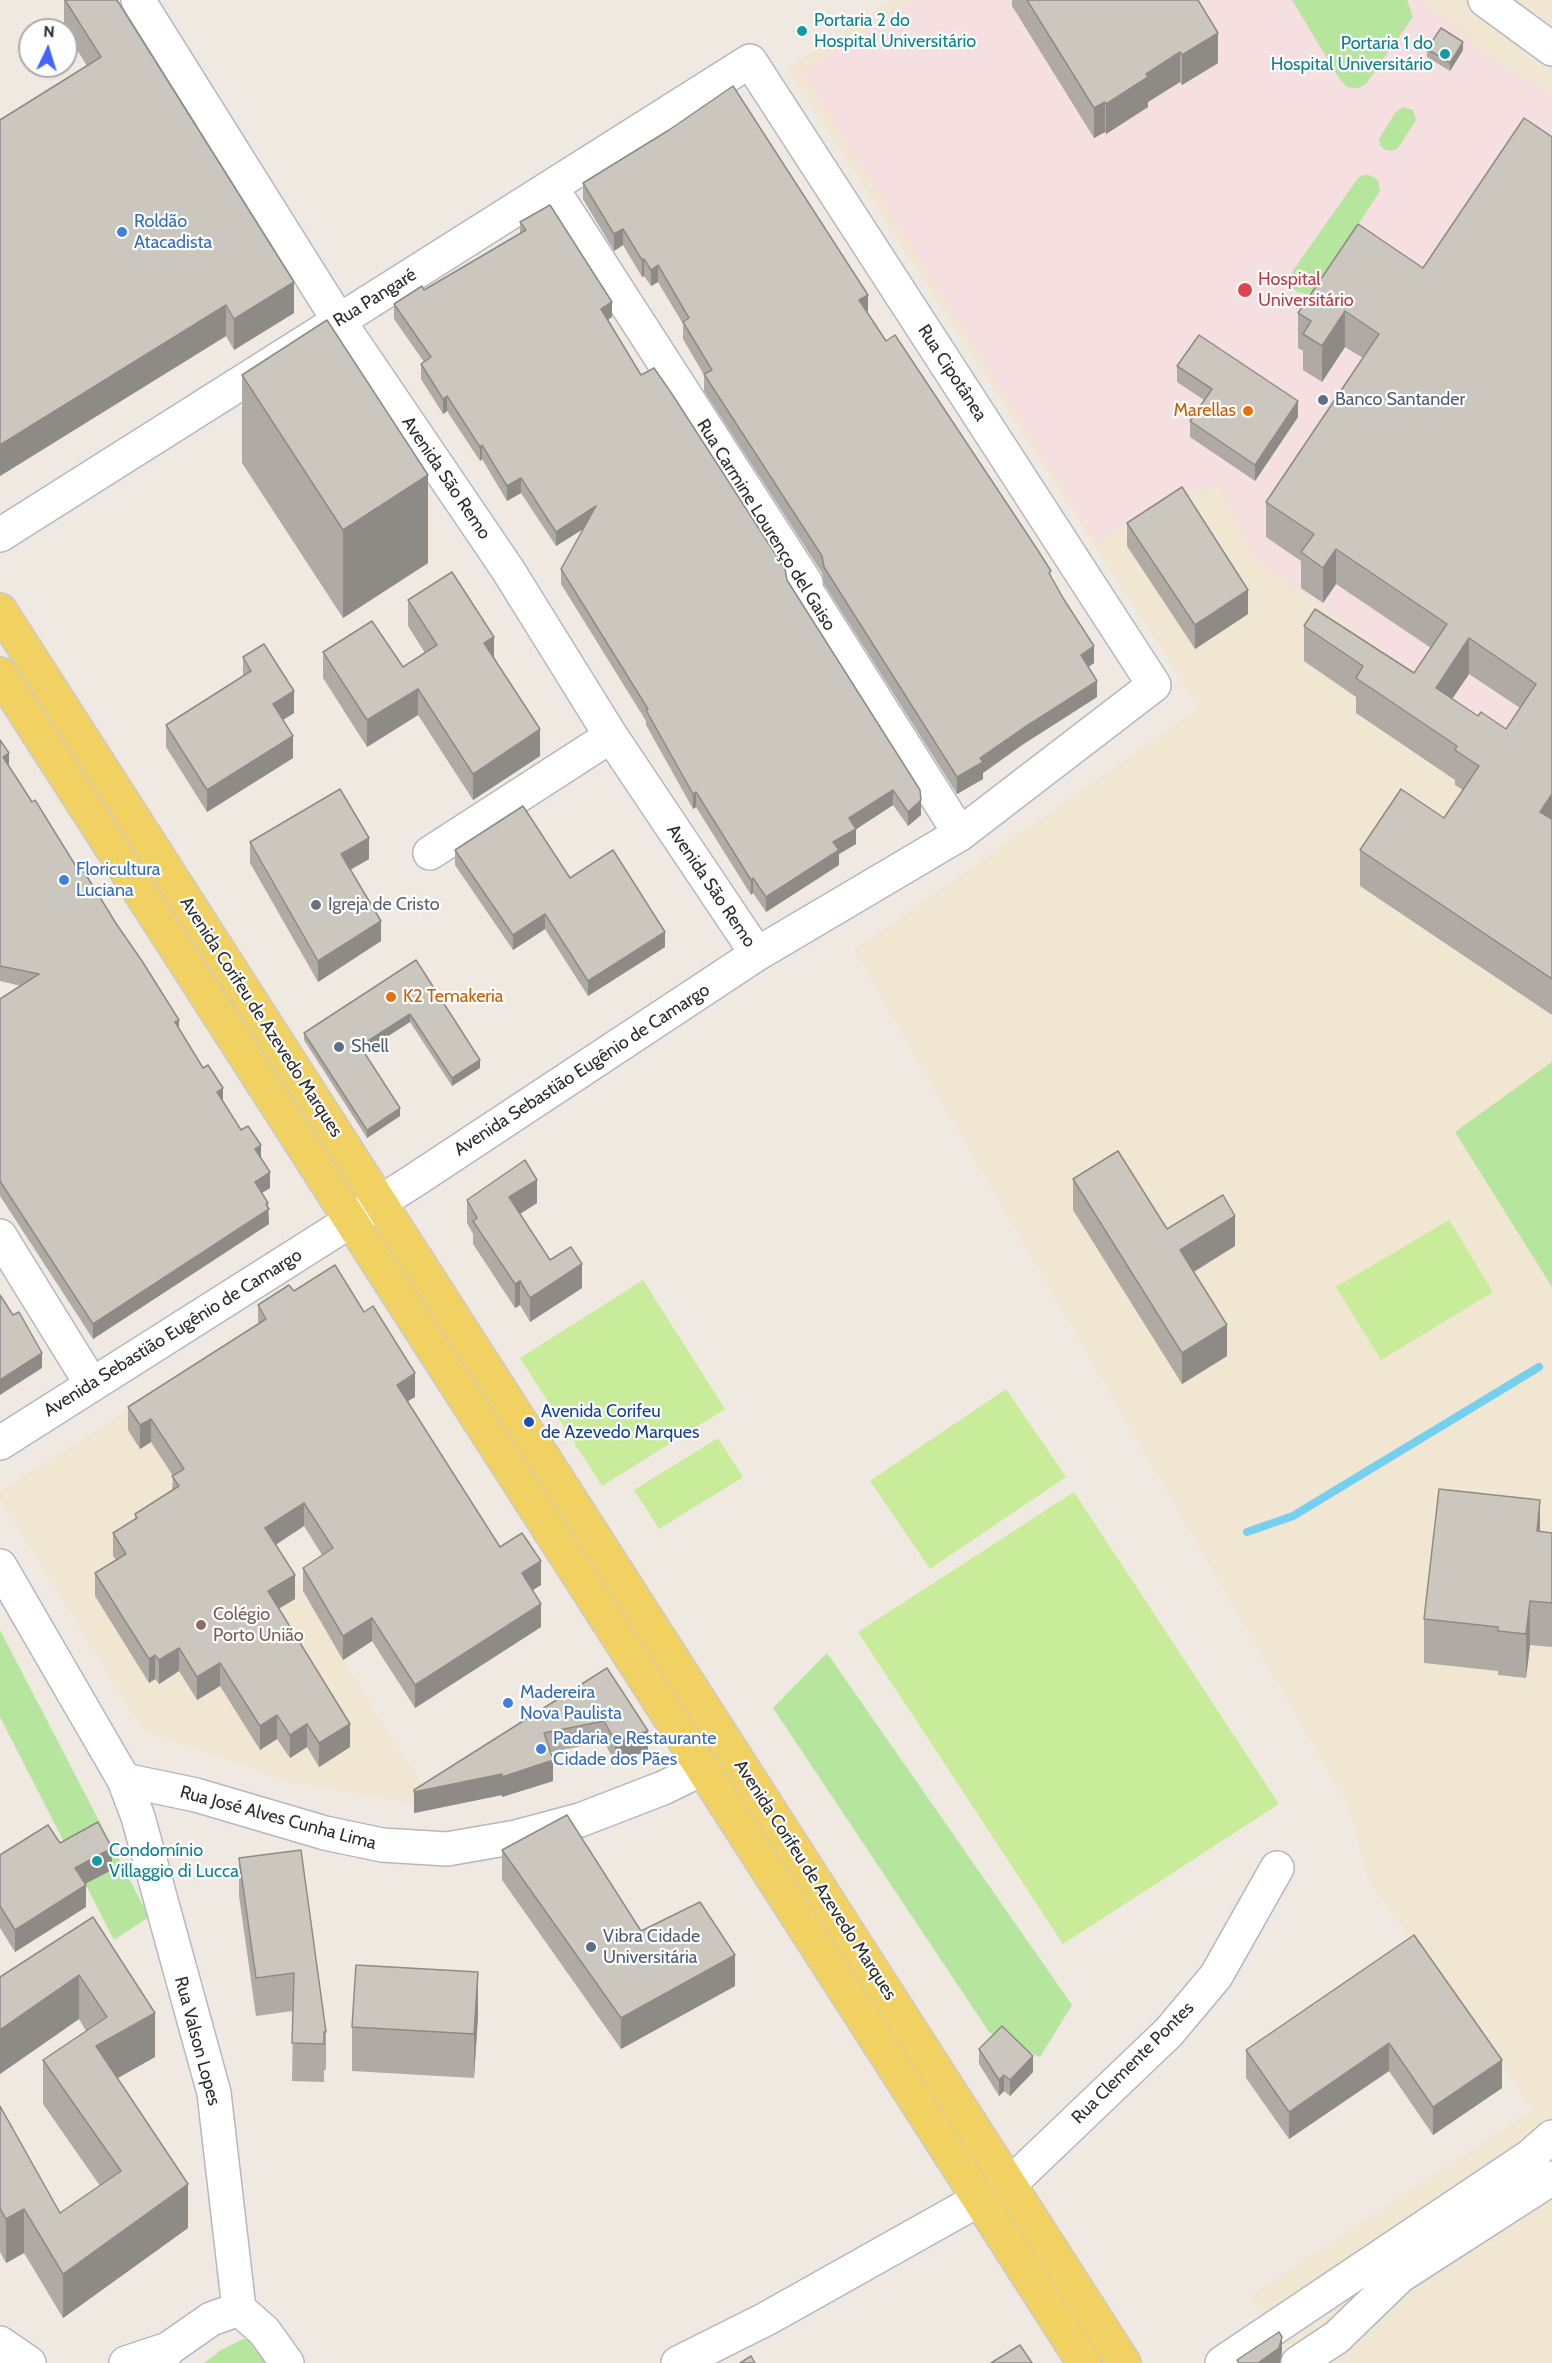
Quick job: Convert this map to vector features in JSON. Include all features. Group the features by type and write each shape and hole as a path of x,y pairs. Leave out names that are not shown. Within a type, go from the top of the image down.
{"main road":[{"name":"Avenida Corifeu de Azevedo Marques","path":"0,610 1124,2363"},
{"name":"Avenida Corifeu de Azevedo Marques","path":"6,693 351,1221 1084,2363"},
{"path":"702,1769 713,1765 721,1768 816,1908 826,1914 838,1916"}],"street":[{"name":"Avenida São Remo","path":"138,0 339,321 508,570 611,736 757,954"},
{"path":"1485,0 1552,49"},
{"name":"Rua Pangaré","path":"0,536 750,61"},
{"name":"Rua Cipotânea","path":"750,61 1154,685"},
{"name":"Rua Carmine Lourenço del Gaiso","path":"551,187 806,582 803,585 960,834"},
{"path":"6,693 47,684"},
{"name":"Avenida Sebastião Eugênio de Camargo","path":"0,1443 351,1221 757,954 960,834 1154,685"},
{"path":"430,853 611,736"},
{"path":"0,1236 92,1385"},
{"path":"0,1566 124,1780"},
{"name":"Rua José Alves Cunha Lima","path":"124,1780 196,1795 325,1833 382,1845 447,1849 516,1837 580,1820 663,1788 702,1769"},
{"name":"Rua Valson Lopes","path":"124,1780 138,1817 214,2093 238,2309"},
{"name":"Rua Clemente Pontes","path":"1010,2184 1175,2024 1216,1976 1277,1868"},
{"path":"1222,2363 1529,2157 1552,2137"},
{"path":"1298,2363 1337,2337 1400,2276 1552,2178"},
{"path":"678,2363 766,2319 978,2200"},
{"path":"126,2363 164,2356 211,2319 238,2309 264,2331 287,2363"}],"shaded area":[{"path":"892,0 1552,0 1552,2363 1296,2363 1250,2296 1533,2109 1369,1881 1348,1805 854,950 1199,708 787,68"},
{"name":"Hospital Universitário","path":"915,0 1421,0 1499,64 1552,94 1552,769 1255,559 1219,485 1177,497 1097,543 802,72"},
{"name":"Colégio Porto União","path":"171,1383 303,1591 387,1732 440,1808 294,1783 143,1730 0,1499 0,1491"}],"green space":[{"path":"1292,0 1407,0 1413,17 1366,84 1359,88 1347,87 1339,78"},
{"path":"1403,107 1413,110 1416,120 1398,148 1392,151 1385,150 1380,145 1379,139 1395,113"},
{"path":"1369,175 1378,180 1380,191 1316,289 1307,294 1297,292 1290,284 1292,272 1358,178"},
{"path":"1552,1062 1552,1287 1455,1132"},
{"path":"1449,1220 1493,1292 1381,1360 1336,1287"},
{"path":"643,1280 725,1409 602,1486 520,1358"},
{"path":"1006,1389 1066,1477 930,1569 870,1481"},
{"path":"718,1438 743,1477 659,1529 634,1490"},
{"path":"1074,1492 1279,1804 1063,1944 858,1632"},
{"path":"0,1630 149,1917 114,1940 0,1717"},
{"path":"827,1653 1072,2005 1040,2057 989,2032 773,1708"},
{"path":"243,2339 258,2343 276,2363 204,2363 221,2350"}],"building":[{"name":"Roldão Atacadista","path":"65,0 117,0 294,282 234,319 226,305 0,445 0,120 67,78 78,78 78,71 101,57"},
{"path":"1027,0 1198,0 1218,33 1182,55 1180,52 1146,74 1148,77 1106,104 1105,102 1094,108"},
{"name":"Portaria 1 do Hospital Universitário","path":"1441,28 1463,42 1450,63 1427,49"},
{"path":"733,86 868,295 859,300 886,341 895,335 1037,549 1051,571 1049,573 1063,598 1094,646 1081,655 1097,681 1022,729 980,758 983,762 957,777 824,567 822,556 704,374 712,370 683,322 689,318 658,265 651,270 623,229 614,234 583,183 669,130"},
{"path":"1524,118 1552,137 1552,794 1540,812 1552,819 1552,979 1360,850 1401,789 1444,818 1479,766 1455,750 1457,746 1356,678 1363,666 1304,626 1315,609 1414,673 1447,624 1336,549 1323,568 1301,552 1314,534 1266,502 1379,334 1345,311 1322,346 1303,334 1311,321 1298,313 1358,224 1423,268","holes":["1469,638 1536,684 1506,729 1481,712 1478,716 1436,688"]},
{"path":"550,205 612,302 601,309 641,375 654,368 672,394 785,569 787,580 920,790 921,800 908,812 893,790 849,818 856,829 833,842 839,850 766,897 753,878 751,880 696,792 693,794 646,710 648,709 561,569 596,506 556,532 521,478 507,486 482,445 480,447 447,396 443,399 421,364 431,357 394,304 422,286 424,290 526,230 520,222"},
{"path":"327,320 428,475 343,530 242,375"},
{"name":"Marellas","path":"1199,335 1298,401 1255,465 1190,421 1212,389 1177,366"},
{"path":"1182,487 1248,590 1195,625 1127,523"},
{"path":"452,572 494,637 484,643 540,729 473,774 418,689 367,720 323,652 372,621 403,667 437,645 408,600"},
{"path":"264,644 294,691 273,704 293,736 207,790 166,725 251,671 243,657"},
{"path":"0,740 9,753 3,757 32,802 35,800 77,868 80,865 142,961 179,1020 175,1022 203,1068 208,1065 223,1088 217,1092 241,1130 248,1126 261,1145 255,1149 270,1172 255,1182 268,1203 266,1204 269,1209 93,1324 0,1181 0,999 39,974 0,966"},
{"path":"340,789 369,838 341,854 381,921 318,961 250,842"},
{"path":"523,806 570,878 613,850 665,932 588,981 545,914 513,935 455,850"},
{"name":"Shell","path":"416,960 480,1060 452,1078 410,1014 360,1046 400,1108 367,1130 304,1033"},
{"path":"1118,1151 1167,1229 1223,1195 1235,1216 1180,1250 1227,1325 1182,1353 1073,1179"},
{"path":"525,1160 537,1180 509,1197 550,1260 571,1247 582,1264 530,1298 520,1281 515,1284 473,1221 477,1218 467,1200"},
{"path":"335,1265 364,1312 373,1306 415,1373 397,1385 500,1547 522,1533 541,1561 522,1573 541,1604 415,1685 372,1618 343,1636 303,1568 333,1548 304,1503 265,1528 295,1575 268,1591 350,1724 319,1743 307,1724 290,1735 277,1715 260,1726 220,1663 197,1677 179,1648 159,1660 155,1655 149,1659 95,1573 126,1554 113,1533 137,1518 135,1514 179,1486 172,1476 184,1469 151,1419 140,1425 128,1407 266,1319 258,1305 289,1285 294,1291"},
{"path":"0,1295 13,1315 19,1312 42,1353 0,1380"},
{"path":"1439,1489 1540,1500 1537,1531 1552,1533 1552,1603 1530,1601 1526,1634 1498,1631 1498,1627 1424,1619"},
{"path":"607,1668 648,1731 615,1741 604,1721 544,1733 553,1760 502,1777 502,1774 414,1792 414,1790"},
{"name":"Vibra Cidade Universitária","path":"567,1815 641,1931 700,1902 735,1955 621,2018 502,1850"},
{"path":"98,1822 112,1848 75,1868 86,1885 15,1930 0,1906 0,1855 48,1825 60,1843"},
{"path":"301,1850 326,2032 324,2032 324,2044 292,2043 294,1973 256,1978 239,1858"},
{"path":"93,1917 155,2013 96,2046 188,2184 63,2274 24,2209 6,2219 0,2208 0,2106 60,2213 121,2171 43,2060 107,2017 79,1975 0,2030 0,1977"},
{"path":"1414,1935 1502,2060 1433,2107 1389,2043 1289,2112 1246,2050"},
{"path":"356,1965 478,1972 474,2034 352,2027"},
{"path":"1002,2026 1033,2056 1010,2080 1004,2075 999,2080 979,2049"},
{"path":"1279,2332 1282,2337 1279,2348 1258,2363 1239,2363 1237,2360"},
{"path":"1020,2345 1032,2363 991,2363"},
{"path":"751,2356 755,2363 740,2363"}],"waterway":[{"path":"1247,1532 1293,1516 1539,1367"}],"place":[{"name":"Portaria 2 do Hospital Universitário","path":"802,31"},
{"name":"Portaria 1 do Hospital Universitário","path":"1445,54"},
{"name":"Roldão Atacadista","path":"122,232"},
{"name":"Hospital Universitário","path":"1245,290"},
{"name":"Banco Santander","path":"1323,400"},
{"name":"Marellas","path":"1248,411"},
{"name":"Floricultura Luciana","path":"64,880"},
{"name":"Igreja de Cristo","path":"316,905"},
{"name":"K2 Temakeria","path":"391,997"},
{"name":"Shell","path":"339,1047"},
{"name":"Avenida Corifeu de Azevedo Marques","path":"529,1422"},
{"name":"Colégio Porto União","path":"201,1625"},
{"name":"Madereira Nova Paulista","path":"508,1703"},
{"name":"Padaria e Restaurante Cidade dos Pães","path":"541,1749"},
{"name":"Condomínio Villaggio di Lucca","path":"97,1861"},
{"name":"Vibra Cidade Universitária","path":"591,1947"}]}
